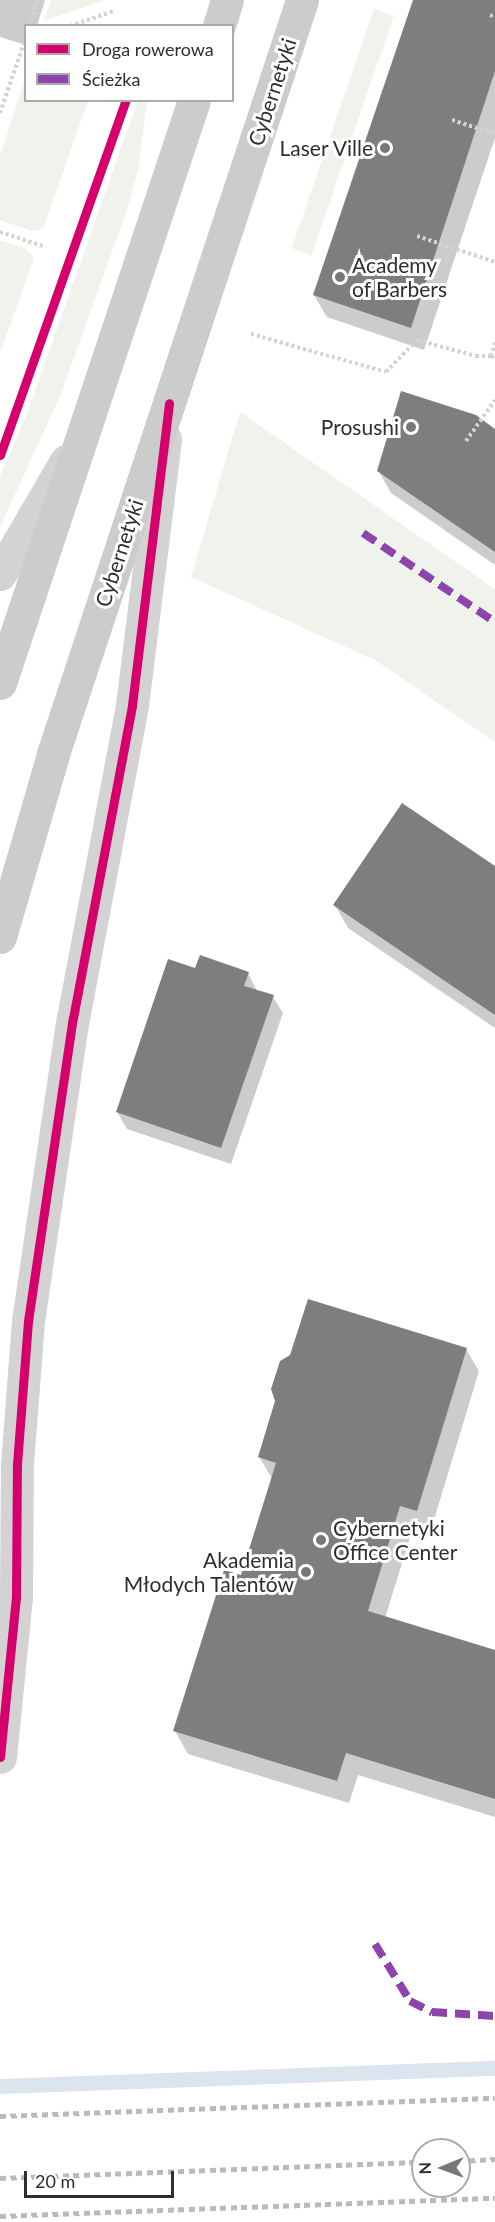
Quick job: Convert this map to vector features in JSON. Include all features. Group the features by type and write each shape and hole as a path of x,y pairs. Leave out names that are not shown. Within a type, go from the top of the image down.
{"street":[{"path":"220,24 227,0"},
{"name":"Cybernetyki","path":"0,937 53,754 302,0"},
{"path":"0,683 193,102"},
{"path":"1,1746 16,1598 17,1464 28,1321 73,1018 132,705 169,404"},
{"path":"0,574 85,428"}],"path":[{"path":"30,24 38,0"},
{"path":"76,24 114,11"},
{"path":"0,113 24,42"},
{"path":"0,91 8,88"},
{"path":"452,120 495,134"},
{"path":"0,232 46,247"},
{"path":"417,237 495,262"},
{"path":"251,334 386,372 417,340 476,356 493,357 495,342"},
{"path":"466,441 495,400"}],"shaded area":[{"path":"51,0 105,0 44,21"},
{"path":"374,9 394,16 311,255 292,248"},
{"path":"24,83 24,102 88,102 43,229 32,231 0,220 0,156"},
{"path":"137,102 147,102 138,171 127,210 60,396 0,527 0,476 27,414"},
{"path":"0,240 25,248 34,258 0,353"},
{"path":"240,412 495,589 495,742 375,660 191,577"}],"building":[{"path":"413,0 495,0 495,71 411,328 313,295"},
{"path":"401,391 476,415 495,429 495,552 377,471"},
{"path":"402,803 495,866 495,1015 333,905"},
{"path":"200,955 249,972 244,986 274,995 221,1148 116,1112 168,959 195,968"},
{"name":"Cybernetyki Office Center","path":"308,1299 467,1348 417,1511 400,1506 368,1611 495,1650 495,1799 346,1753 337,1781 173,1731 224,1570 241,1575 276,1463 258,1457 275,1401 271,1389 280,1361 290,1355"}],"waterway":[{"path":"0,2086 495,2068"}],"railway":[{"path":"0,2116 495,2098"},
{"path":"471,2160 495,2159"},
{"path":"0,2178 411,2162"},
{"path":"0,2216 495,2198"}],"marked path":[{"path":"363,533 495,622"},
{"path":"375,1944 410,2001 432,2012 495,2016"}],"cycle path":[{"path":"0,455 125,102"},
{"path":"0,1757 16,1598 17,1464 28,1321 73,1018 132,705 169,403"}],"place":[{"name":"Laser Ville","path":"385,148"},
{"name":"Academy of Barbers","path":"340,277"},
{"name":"Prosushi","path":"411,427"},
{"name":"Cybernetyki Office Center","path":"321,1540"},
{"name":"Akademia Młodych Talentów","path":"306,1572"}]}
